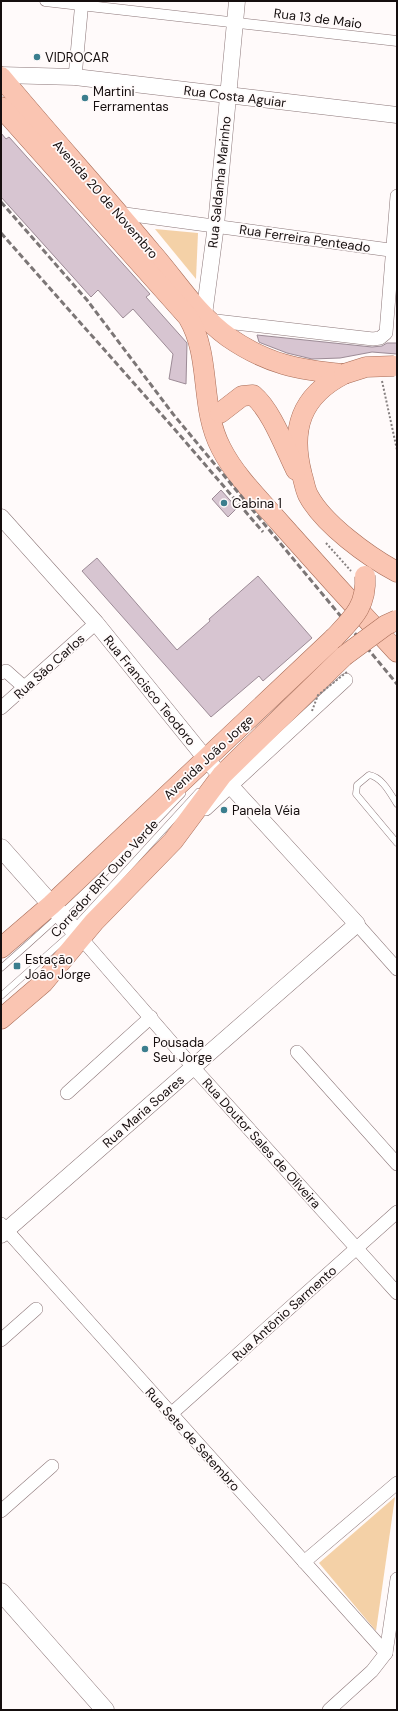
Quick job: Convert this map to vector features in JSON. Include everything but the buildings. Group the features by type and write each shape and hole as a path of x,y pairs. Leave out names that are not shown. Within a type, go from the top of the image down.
{"main road":[{"name":"Avenida 20 de Novembro","path":"1,76 118,213 205,324"},
{"name":"Avenida 20 de Novembro","path":"1,107 179,306 193,325 205,324"},
{"path":"205,324 271,361 292,368 344,374"},
{"path":"205,324 214,340 220,413 229,438 254,475 377,617 397,633"},
{"path":"205,324 204,364 208,414 221,448 247,485 397,652"},
{"path":"308,495 297,449 297,433 302,414 314,396 328,382 344,374 366,367 392,369"},
{"path":"220,413 238,398 248,394 253,395 258,399 270,418 308,495 324,515 353,543 397,572"},
{"name":"Avenida João Jorge","path":"1,948 56,910 206,759 334,638 353,618 365,596 365,576 353,543"},
{"name":"Avenida João Jorge","path":"1,1019 42,983 82,928 173,841 219,781 344,656 379,629 397,620"},
{"name":"Rua Doutor Sales de Oliveira","path":"1,848 56,910 82,928"},
{"path":"1,1592 105,1710"}],"street":[{"name":"Rua 13 de Maio","path":"45,1 82,3 397,41"},
{"name":"Rua Saldanha Marinho","path":"205,324 216,226 237,1"},
{"path":"75,77 82,3"},
{"name":"Rua Costa Aguiar","path":"1,76 75,77 397,115"},
{"path":"205,324 373,339 380,338 386,333 395,250 397,196"},
{"name":"Rua Ferreira Penteado","path":"118,213 395,250"},
{"name":"Rua Francisco Teodoro","path":"1,517 96,624 206,759 219,781 357,924 397,969"},
{"name":"Rua São Carlos","path":"1,708 96,624"},
{"path":"1,673 6,671 24,687"},
{"name":"Avenida João Jorge","path":"219,781 346,680"},
{"name":"Rua Maria Soares","path":"3,1230 357,924"},
{"name":"Rua Doutor Sales de Oliveira","path":"82,928 151,1018 193,1067 397,1293"},
{"path":"67,1093 151,1018"},
{"path":"298,1052 397,1164"},
{"name":"Rua Antônio Sarmento","path":"171,1414 397,1212"},
{"name":"Rua Sete de Setembro","path":"3,1230 171,1414 386,1654"},
{"path":"1,1340 36,1309"},
{"path":"1,1511 52,1466"},
{"path":"304,1562 397,1483"},
{"path":"329,1710 372,1672 386,1654 397,1579"}],"lane":[{"path":"199,777 206,759"},
{"path":"397,804 380,780 374,776 369,775 357,785 356,794 397,843"},
{"name":"Corredor BRT Ouro Verde","path":"1,968 56,910 144,835 189,788"},
{"name":"Corredor BRT Ouro Verde","path":"1,996 82,928 201,789"}],"path":[{"path":"392,369 397,450"},
{"path":"322,538 357,577 350,585"}],"shaded area":[{"path":"155,229 198,233 196,279"},
{"path":"395,1497 376,1631 319,1563"}],"railway":[{"path":"1,202 87,300 173,414 397,684"},
{"path":"1,233 177,432 263,532"}],"place":[{"name":"VIDROCAR","path":"37,57"},
{"name":"Martini Ferramentas","path":"85,98"},
{"name":"Cabina 1","path":"224,503"},
{"name":"Panela Véia","path":"224,810"},
{"name":"Estação João Jorge","path":"17,966"},
{"name":"Pousada Seu Jorge","path":"145,1049"}]}
